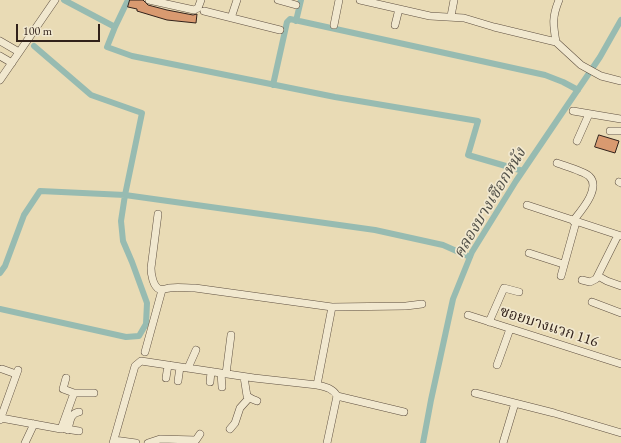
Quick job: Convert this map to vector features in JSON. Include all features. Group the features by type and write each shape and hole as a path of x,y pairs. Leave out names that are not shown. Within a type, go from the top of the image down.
{"street":[{"path":"0,80 55,0"},
{"path":"149,0 194,10 198,8 201,0"},
{"path":"231,18 237,0"},
{"path":"278,0 296,5"},
{"path":"334,25 339,0"},
{"path":"360,0 430,16 451,16 469,19 494,27 556,42 581,65 601,76 621,81"},
{"path":"451,16 454,0"},
{"path":"556,42 553,20 559,0"},
{"path":"396,25 399,9"},
{"path":"204,11 280,30"},
{"path":"0,40 19,52"},
{"path":"0,56 12,63"},
{"path":"573,111 621,119"},
{"path":"577,141 589,114"},
{"path":"610,131 621,131"},
{"path":"557,163 588,175 592,182 592,189 588,201 574,221 561,276"},
{"path":"527,205 620,236 596,279 590,282 582,280"},
{"path":"158,214 151,273 156,287 162,290 172,288 195,288 332,307 406,306 422,304"},
{"path":"528,253 563,264"},
{"path":"598,276 621,286"},
{"path":"489,322 504,288 519,292"},
{"path":"145,352 162,290"},
{"path":"592,302 621,313"},
{"path":"317,385 332,307"},
{"name":"ซอยบางแวก 116","path":"468,315 621,364"},
{"path":"497,365 510,329"},
{"path":"222,387 231,335"},
{"path":"188,368 196,350"},
{"path":"136,443 113,441 135,366 141,361 244,377 317,385 332,390 337,396 404,412"},
{"path":"166,378 168,365"},
{"path":"178,381 180,367"},
{"path":"2,370 17,372 0,419 79,432"},
{"path":"210,382 211,372"},
{"path":"244,377 245,391 249,398 257,401"},
{"path":"66,378 63,389 74,393 94,393"},
{"path":"65,429 74,393"},
{"path":"475,393 621,433"},
{"path":"327,443 337,396"},
{"path":"230,429 235,423 240,408 249,398"},
{"path":"503,443 515,403"},
{"path":"65,429 72,416 79,412"},
{"path":"26,443 34,424"},
{"path":"148,443 160,439 196,440 200,434"}],"building":[{"path":"130,0 143,0 148,5 167,10 193,15 197,14 196,23 167,20 137,11 137,9 128,7"},
{"path":"599,135 619,141 615,153 595,147"}],"waterway":[{"path":"64,0 115,27 107,47 132,56 335,97 478,121 468,155 523,171"},
{"path":"115,27 128,0"},
{"path":"296,21 301,0"},
{"path":"273,85 287,22 290,19 545,75 578,90"},
{"name":"คลองบางเชือกหนัง","path":"423,443 453,299 472,252 516,181 600,57 621,20"},
{"path":"0,309 126,337 139,336 146,324 147,303 123,241 121,221 142,113 91,95 34,46"},
{"path":"0,273 5,266 24,215 40,191 125,195 375,230 443,245 470,257"}]}
